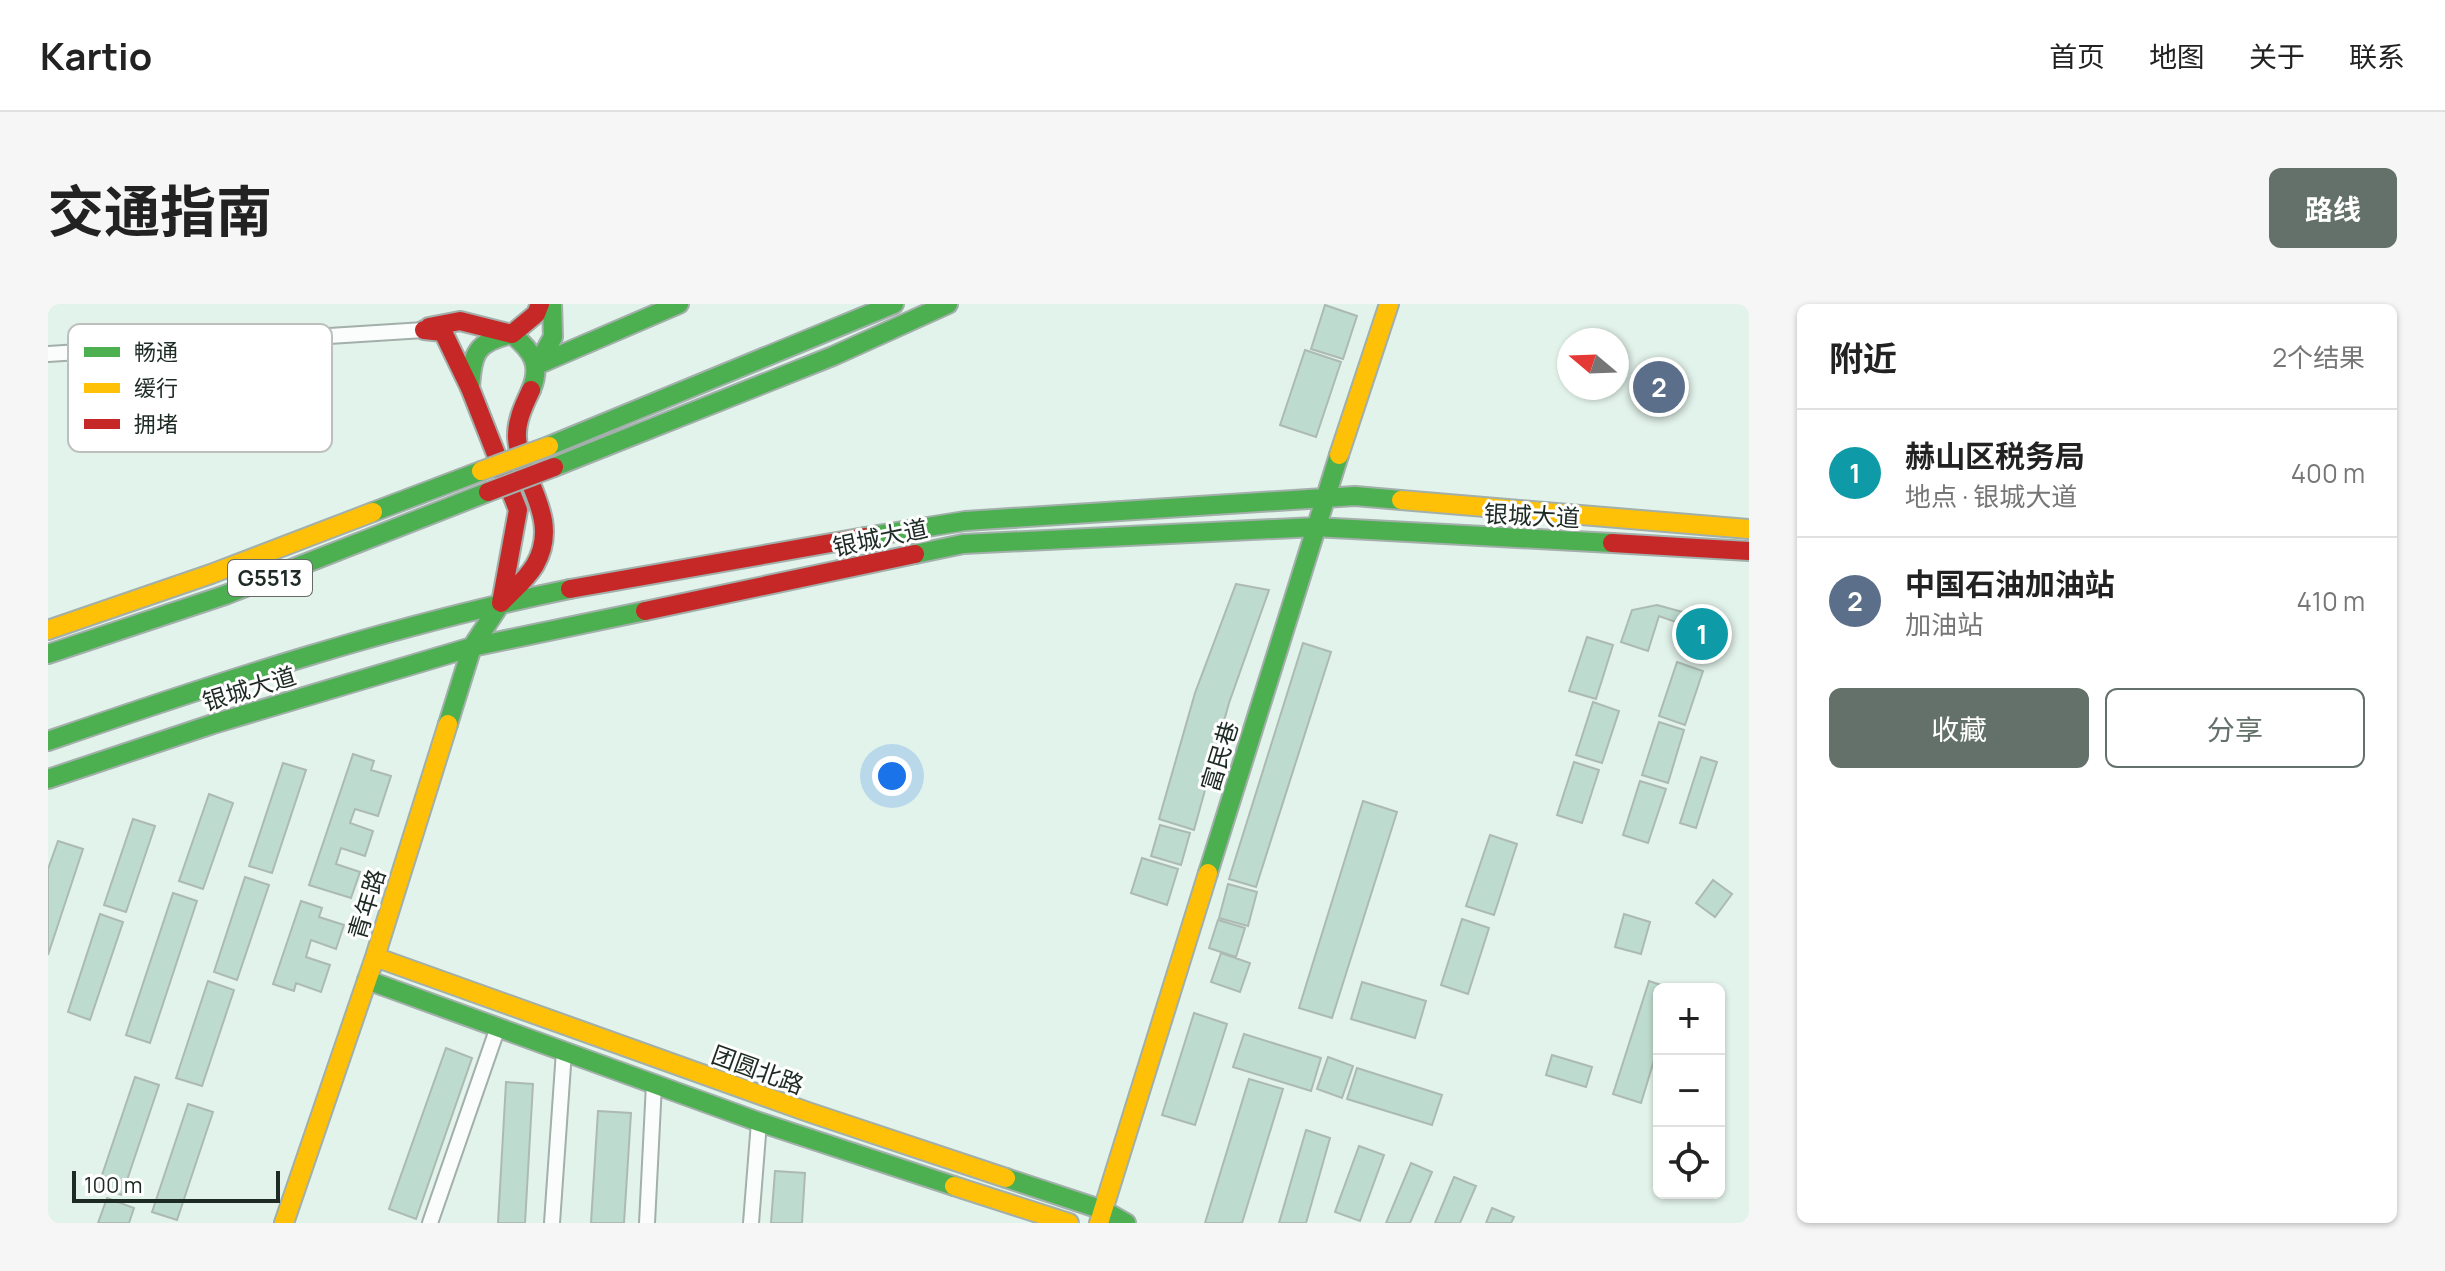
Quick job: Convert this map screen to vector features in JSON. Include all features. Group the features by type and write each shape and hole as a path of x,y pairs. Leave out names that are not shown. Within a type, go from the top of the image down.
{"main road":[{"path":"470,388 472,358 490,339 512,334 536,314 540,304"},
{"name":"青年路","path":"284,1223 375,957 472,647 501,603 537,561 543,508 516,437 522,411 535,387 537,365 554,343 556,320 552,304"},
{"path":"424,330 440,321 485,323 531,346 537,365 679,304"},
{"name":"G5513","path":"48,630 211,574 549,446 894,304"},
{"name":"G5513","path":"48,654 225,595 833,356 948,304"},
{"name":"富民巷","path":"1101,1216 1315,527 1389,304"},
{"path":"424,330 443,332 470,388 518,510 501,603"},
{"name":"银城大道","path":"48,741 202,688 501,603 685,566 965,521 1355,496 1749,529"},
{"name":"银城大道","path":"48,779 213,724 472,647 963,544 1315,527 1749,551"},
{"name":"团圆北路","path":"375,957 1126,1223"},
{"name":"团圆北路","path":"367,980 759,1122 1069,1223"}],"street":[{"path":"332,336 424,330"},
{"path":"48,354 68,353"},
{"path":"430,1223 498,1027"},
{"path":"552,1223 564,1051"},
{"path":"647,1223 654,1084"},
{"path":"751,1223 759,1122"}],"building":[{"path":"1325,305 1357,316 1343,359 1311,349"},
{"path":"1305,350 1341,362 1316,437 1280,425"},
{"path":"1236,584 1269,590 1229,703 1194,830 1159,819 1195,693"},
{"path":"1657,605 1723,623 1712,657 1680,646 1687,626 1659,616 1648,651 1621,642 1632,610"},
{"path":"1587,637 1613,645 1596,699 1569,691"},
{"path":"1303,643 1331,652 1256,887 1229,879"},
{"path":"1677,662 1703,671 1685,725 1659,716"},
{"path":"1593,702 1619,711 1602,763 1576,755"},
{"path":"1659,722 1684,730 1668,783 1642,775"},
{"path":"353,754 374,761 371,770 391,776 378,816 355,809 350,823 373,831 365,856 341,848 336,864 360,872 351,898 309,885"},
{"path":"1701,757 1717,762 1696,828 1680,823"},
{"path":"1574,762 1599,770 1582,823 1557,815"},
{"path":"283,763 306,770 272,873 249,866"},
{"path":"1640,781 1666,789 1648,843 1623,835"},
{"path":"209,794 233,803 203,889 179,881"},
{"path":"1363,801 1397,812 1332,1018 1299,1008"},
{"path":"133,819 155,826 126,912 104,905"},
{"path":"1160,825 1190,833 1181,865 1151,856"},
{"path":"1490,835 1517,844 1494,915 1466,906"},
{"path":"58,841 83,849 48,955 48,869"},
{"path":"1142,858 1178,869 1167,905 1131,893"},
{"path":"245,877 269,885 237,980 214,972"},
{"path":"1713,880 1732,894 1715,917 1696,903"},
{"path":"1228,884 1257,892 1248,926 1219,918"},
{"path":"173,893 197,901 150,1043 126,1035"},
{"path":"301,901 322,908 319,917 344,925 336,949 311,940 306,957 330,965 321,992 296,983 294,991 273,984"},
{"path":"100,914 123,922 90,1020 68,1012"},
{"path":"1624,914 1650,922 1641,954 1615,947"},
{"path":"1462,919 1489,928 1468,994 1441,985"},
{"path":"1218,920 1245,928 1236,957 1209,948"},
{"path":"1221,953 1250,963 1240,992 1211,982"},
{"path":"208,981 234,990 202,1086 176,1078"},
{"path":"1649,981 1655,983 1653,1064 1641,1103 1613,1094"},
{"path":"1362,982 1426,1001 1415,1038 1351,1019"},
{"path":"1194,1013 1227,1024 1195,1125 1162,1115"},
{"path":"1244,1034 1321,1058 1311,1091 1233,1067"},
{"path":"446,1048 472,1058 416,1219 389,1209"},
{"path":"1552,1055 1592,1067 1586,1087 1546,1075"},
{"path":"1328,1057 1353,1066 1342,1098 1317,1089"},
{"path":"1357,1068 1442,1095 1432,1125 1347,1099"},
{"path":"135,1077 159,1085 122,1195 98,1187"},
{"path":"1249,1079 1283,1089 1242,1223 1205,1223"},
{"path":"506,1082 533,1084 525,1223 498,1223"},
{"path":"188,1104 213,1112 177,1220 152,1212"},
{"path":"598,1111 631,1113 624,1223 591,1223"},
{"path":"1306,1130 1330,1138 1306,1223 1279,1223"},
{"path":"1359,1146 1384,1155 1360,1221 1335,1212"},
{"path":"1411,1163 1432,1172 1410,1223 1386,1223"},
{"path":"775,1171 805,1173 802,1223 771,1223"},
{"path":"1454,1177 1476,1186 1460,1223 1435,1223"},
{"path":"107,1198 134,1208 129,1223 98,1223"},
{"path":"1492,1208 1514,1217 1511,1223 1486,1223"}],"traffic: fast":[{"path":"552,304 553,337 537,365 679,304"},
{"path":"549,446 894,304"},
{"path":"554,467 833,356 948,304"},
{"path":"470,388 472,366 478,351 483,345 512,334 533,359 535,373 531,390"},
{"path":"1208,873 1339,455"},
{"path":"373,512 481,471"},
{"path":"48,654 225,595 488,492"},
{"path":"865,537 965,521 1355,496 1401,500"},
{"path":"915,554 963,544 1315,527 1612,543"},
{"path":"48,741 177,697 372,637 570,589"},
{"path":"448,724 472,647 501,603"},
{"path":"48,779 213,724 472,647 645,611"},
{"path":"367,980 759,1122 954,1186"},
{"path":"1006,1178 1103,1210 1126,1223"}],"traffic: slow":[{"path":"1339,455 1389,304"},
{"path":"481,471 549,446"},
{"path":"1401,500 1749,529"},
{"path":"48,630 211,574 373,512"},
{"path":"284,1223 375,957 448,724"},
{"path":"1099,1223 1208,873"},
{"path":"375,957 808,1112 1006,1178"},
{"path":"954,1186 1069,1223"}],"traffic: jam":[{"path":"429,327 460,321 512,334 536,314 540,304"},
{"path":"424,330 443,332 470,388 518,510 501,603 535,565 542,548 542,515 517,438 519,419 531,390"},
{"path":"488,492 554,467"},
{"path":"570,589 865,537"},
{"path":"1612,543 1749,551"},
{"path":"645,611 915,554"}],"place":[{"name":"中国石油加油站","path":"1659,387"},
{"name":"赫山区税务局","path":"1702,634"}]}
